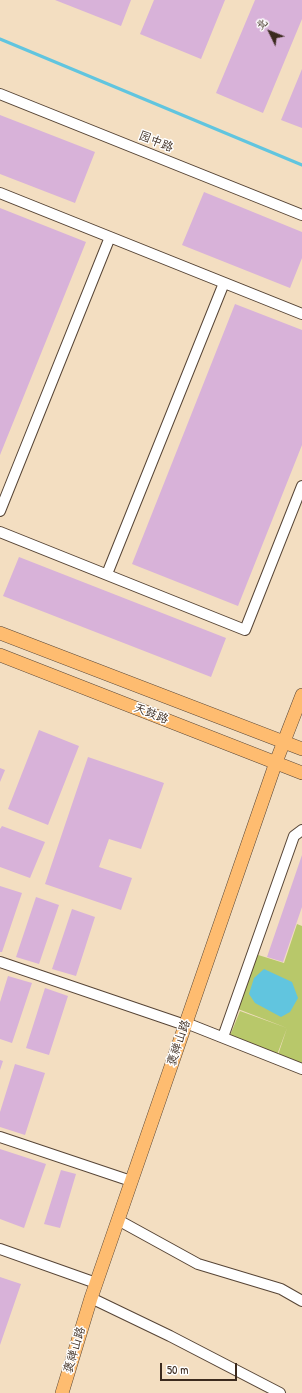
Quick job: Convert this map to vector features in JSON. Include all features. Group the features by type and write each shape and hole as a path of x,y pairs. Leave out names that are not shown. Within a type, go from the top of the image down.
{"main road":[{"name":"天鼓路","path":"0,633 302,750"},
{"name":"天鼓路","path":"0,655 302,773"},
{"name":"褒禅山路","path":"62,1393 96,1282 283,742 302,695"}],"street":[{"name":"园中路","path":"0,94 302,215"},
{"path":"0,193 302,314"},
{"path":"0,510 110,237"},
{"path":"107,574 224,283"},
{"path":"0,532 246,630 302,486"},
{"path":"223,1037 294,836 302,830"},
{"path":"0,962 186,1024 302,1068"},
{"path":"0,1137 131,1181"},
{"path":"118,1220 198,1264 282,1289 302,1301"},
{"path":"0,1249 96,1282"},
{"path":"91,1298 170,1336 280,1393"}],"green space":[{"path":"297,924 302,926 302,1065 278,1055 287,1028 238,1009 255,954 284,963"},
{"path":"240,1011 287,1028 277,1055 229,1038"}],"water":[{"path":"264,969 292,982 298,998 290,1012 281,1017 255,1003 249,994 254,978"}],"building":[{"path":"55,0 131,0 121,26"},
{"path":"154,0 225,0 201,59 140,34"},
{"path":"255,0 302,0 302,19 263,113 216,93"},
{"path":"302,69 302,128 281,120"},
{"path":"0,115 95,152 75,203 0,174"},
{"path":"204,192 302,232 302,258 290,288 182,245"},
{"path":"0,208 86,242 0,455"},
{"path":"235,304 302,330 302,445 238,606 132,564"},
{"path":"19,557 226,638 211,677 3,596"},
{"path":"39,730 79,746 48,825 8,809"},
{"path":"88,757 164,783 141,849 109,839 99,867 132,878 121,910 45,884"},
{"path":"0,768 5,770 0,782"},
{"path":"2,826 45,842 30,878 0,867 0,829"},
{"path":"302,855 302,907 283,962 267,957"},
{"path":"0,886 22,893 2,952 0,952"},
{"path":"36,897 59,905 39,964 16,957"},
{"path":"72,909 95,917 76,976 52,969"},
{"path":"8,976 32,983 12,1043 0,1039 0,1002"},
{"path":"45,988 68,996 49,1055 26,1048"},
{"path":"0,1060 3,1061 0,1070"},
{"path":"15,1064 45,1073 25,1135 0,1127 0,1112"},
{"path":"0,1149 46,1164 24,1228 0,1219"},
{"path":"61,1170 76,1174 60,1228 44,1224"},
{"path":"0,1277 21,1284 0,1345"}],"waterway":[{"path":"0,39 302,165"}]}
